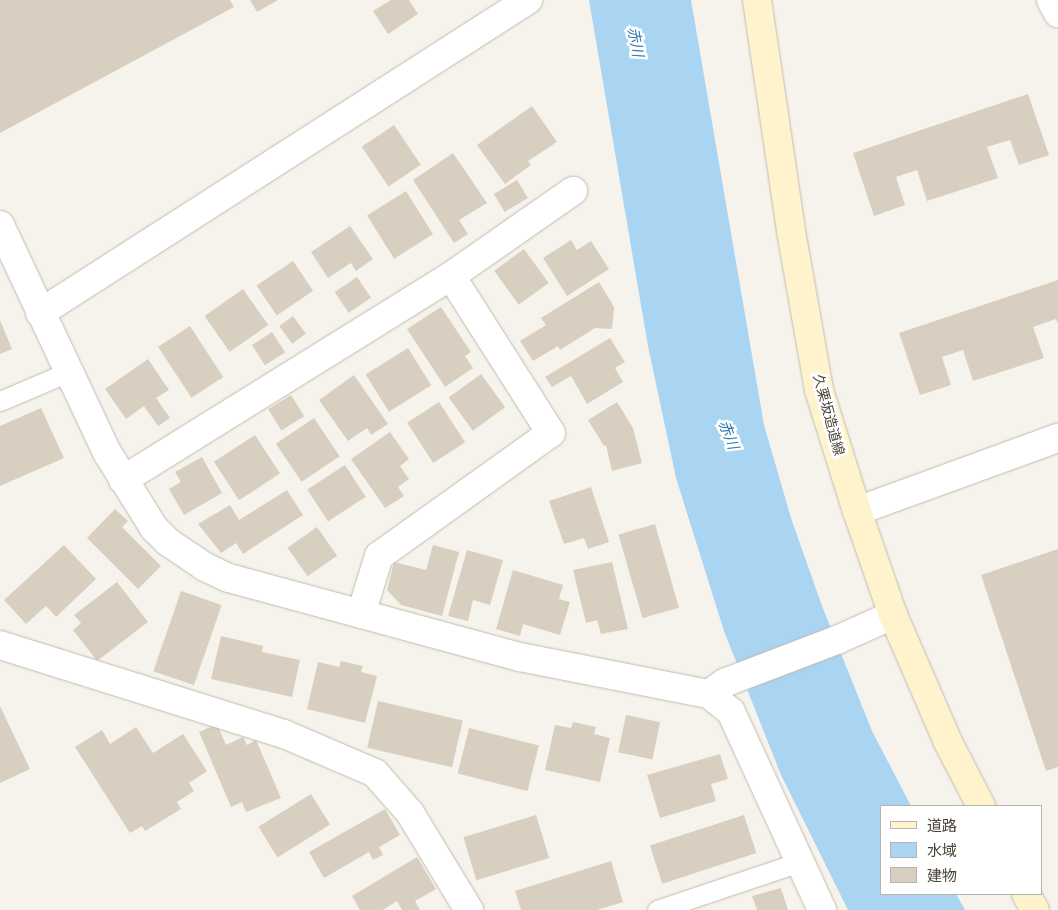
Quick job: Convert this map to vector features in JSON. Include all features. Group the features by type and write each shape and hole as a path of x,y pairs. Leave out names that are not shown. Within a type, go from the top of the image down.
{"main road":[{"name":"久栗坂造道線","path":"757,0 791,231 819,390 856,511 893,615 948,742 980,805"},
{"path":"1027,895 1035,910"}],"street":[{"path":"40,313 528,0"},
{"path":"1051,0 1058,13"},
{"path":"123,480 451,276 572,191"},
{"path":"0,225 68,372 123,480 154,528 205,567 229,578 520,657 717,688 893,615"},
{"path":"361,614 379,556 551,434 451,276"},
{"path":"856,511 1058,438"},
{"path":"0,645 284,734 375,773 410,813 464,909"},
{"path":"717,688 731,712 822,910"}],"lane":[{"path":"0,401 68,372"},
{"path":"657,910 800,862"}],"water":[{"name":"赤川","path":"589,0 691,0 764,425 791,518 822,606 872,731 910,805 880,805 880,895 957,895 965,910 848,910 781,775 724,631 676,478 648,346"}],"building":[{"path":"0,0 230,0 234,7 0,133"},
{"path":"250,0 278,0 257,12"},
{"path":"391,0 409,0 418,14 388,34 373,11"},
{"path":"1028,94 1049,155 1019,165 1010,140 987,147 998,178 927,201 917,170 896,177 905,205 874,216 853,153"},
{"path":"532,106 557,142 528,161 531,165 505,184 477,145"},
{"path":"394,125 421,165 389,187 362,147"},
{"path":"453,153 487,203 459,220 468,234 454,243 413,180"},
{"path":"517,180 528,198 505,212 494,194"},
{"path":"406,191 433,234 394,259 367,215"},
{"path":"350,226 373,259 356,271 351,263 328,278 311,252"},
{"path":"571,240 577,250 591,241 609,269 567,296 543,258"},
{"path":"524,249 549,283 519,305 494,271"},
{"path":"293,261 313,291 277,315 257,286"},
{"path":"357,277 371,298 349,313 335,292"},
{"path":"1058,280 1058,324 1056,319 1033,327 1044,358 973,381 963,350 942,357 951,385 920,395 899,333"},
{"path":"599,282 614,307 612,329 595,328 560,350 558,346 533,361 520,341 546,325 541,318"},
{"path":"243,289 268,325 230,352 204,316"},
{"path":"441,307 471,352 465,356 473,368 445,387 407,329"},
{"path":"293,316 306,334 292,344 279,326"},
{"path":"0,320 12,349 0,354"},
{"path":"190,326 223,377 191,398 158,347"},
{"path":"272,332 285,352 265,365 252,345"},
{"path":"610,338 625,362 615,368 623,382 587,404 571,376 552,387 545,377"},
{"path":"408,348 431,385 389,412 366,374"},
{"path":"148,359 169,390 156,398 170,418 158,426 144,406 126,419 105,389"},
{"path":"481,374 505,407 473,431 449,398"},
{"path":"354,375 388,424 371,435 367,428 348,441 319,400"},
{"path":"291,395 304,416 281,431 268,409"},
{"path":"439,402 465,442 433,463 407,423"},
{"path":"617,402 633,428 642,463 612,471 606,445 604,446 588,420"},
{"path":"41,408 64,458 0,486 0,426"},
{"path":"314,418 340,456 302,482 276,444"},
{"path":"390,432 409,459 400,466 409,479 398,487 404,496 385,508 351,459"},
{"path":"255,435 280,474 239,500 214,462"},
{"path":"202,457 222,493 184,515 169,489 181,482 175,472"},
{"path":"345,465 366,497 328,521 307,490"},
{"path":"591,487 609,542 588,549 584,538 564,544 549,501"},
{"path":"287,490 303,515 243,554 236,543 221,553 198,524 230,505 239,520"},
{"path":"115,509 128,521 122,527 161,566 138,589 87,538"},
{"path":"655,524 679,608 642,618 618,534"},
{"path":"317,527 337,556 308,576 288,548"},
{"path":"64,545 96,579 56,617 46,606 26,624 4,600"},
{"path":"433,545 459,552 442,616 401,605 387,590 394,562 426,570"},
{"path":"1058,549 1058,767 1046,771 981,575"},
{"path":"467,550 503,560 490,605 473,600 468,621 448,616"},
{"path":"612,562 628,629 601,634 597,620 586,623 573,570"},
{"path":"513,570 563,585 559,599 570,602 560,635 523,624 520,636 496,629"},
{"path":"117,582 148,622 97,661 73,630 81,623 74,615"},
{"path":"181,591 222,605 194,685 153,671"},
{"path":"221,636 263,646 262,652 300,660 292,697 211,679"},
{"path":"341,661 363,666 361,672 377,676 365,723 307,709 318,662 339,667"},
{"path":"378,701 463,721 452,767 367,748"},
{"path":"0,706 30,769 0,783"},
{"path":"626,715 660,722 652,759 618,752"},
{"path":"573,722 596,727 594,734 610,738 600,782 545,770 555,725 571,728"},
{"path":"217,724 226,745 243,737 247,745 256,740 281,798 246,812 242,802 231,807 199,732"},
{"path":"136,727 153,753 183,734 207,771 189,783 194,791 177,802 181,809 145,831 142,826 130,833 75,747 102,730 110,744"},
{"path":"469,728 539,745 527,791 458,774"},
{"path":"720,754 728,779 711,784 716,801 660,818 647,775"},
{"path":"311,794 330,825 277,857 258,827"},
{"path":"385,809 400,835 379,847 383,855 373,860 369,852 324,878 309,852"},
{"path":"536,815 549,858 476,880 463,837"},
{"path":"744,815 756,853 662,884 650,846"},
{"path":"417,857 436,889 415,901 420,910 402,910 397,901 383,910 360,910 352,896"},
{"path":"611,861 623,902 597,910 521,910 515,891"},
{"path":"781,888 788,910 757,910 752,896"}]}
